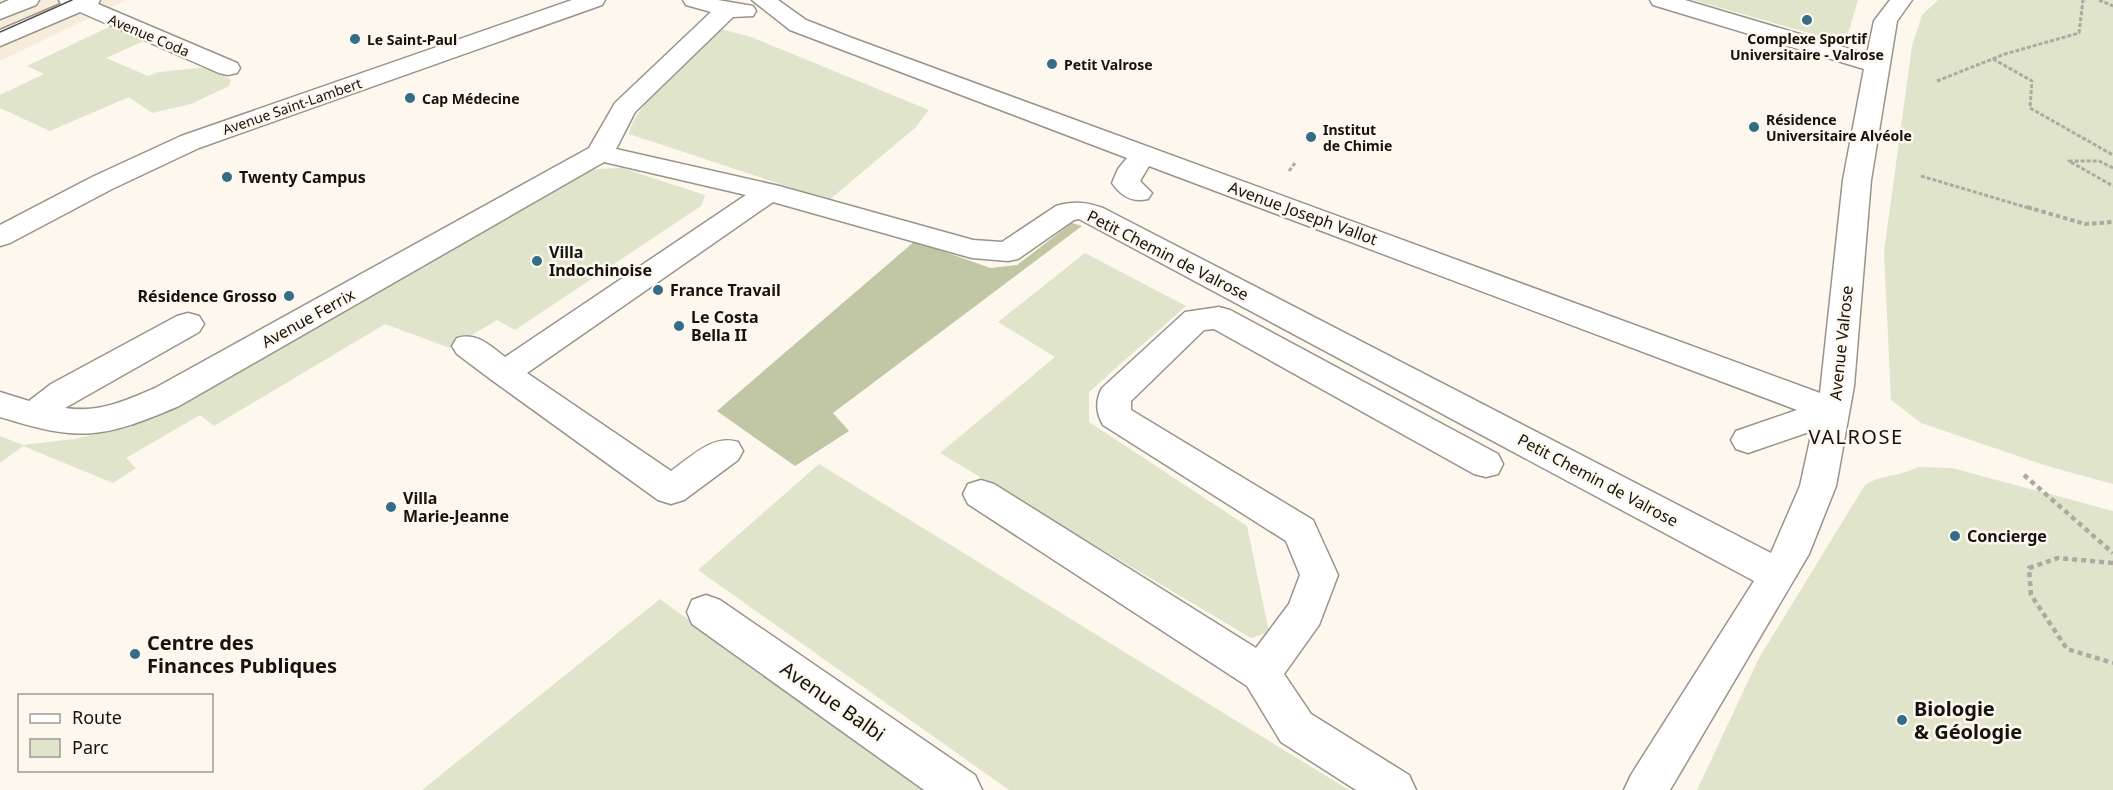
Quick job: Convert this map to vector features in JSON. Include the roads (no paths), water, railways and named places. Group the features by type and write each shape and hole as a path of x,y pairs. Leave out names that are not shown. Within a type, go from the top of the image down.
{"street":[{"path":"0,12 28,0"},
{"name":"Avenue Saint-Lambert","path":"0,237 102,183 190,142 594,0"},
{"path":"694,0 727,10 754,11 781,3"},
{"path":"1661,0 1877,65"},
{"name":"Avenue Valrose","path":"1646,790 1778,575 1796,543 1818,486 1838,386 1857,180 1886,21 1901,0"},
{"path":"0,39 79,2"},
{"name":"Avenue Coda","path":"79,2 228,68"},
{"name":"Avenue Joseph Vallot","path":"781,3 798,25 1146,155 1617,319 1833,411"},
{"path":"600,153 624,108 727,10"},
{"name":"Petit Chemin de Valrose","path":"600,153 769,192 972,249 1008,252 1065,212 1081,210 1093,214 1778,575"},
{"name":"Avenue Ferrix","path":"0,404 34,415 78,422 114,418 167,397 600,153"},
{"path":"1138,193 1126,183 1131,169 1146,155"},
{"path":"504,373 769,192"},
{"path":"1261,673 1305,613 1319,575 1300,531 1115,416 1114,397 1196,320 1219,318 1486,464"},
{"path":"34,415 63,392 188,324"},
{"path":"468,346 671,490 726,450"},
{"path":"1748,440 1833,411"},
{"path":"981,494 1261,673 1296,728 1394,790"},
{"name":"Avenue Balbi","path":"706,612 960,790"}],"tram line":[{"path":"0,32 72,0"}],"place":[{"name":"Complexe Sportif Universitaire - Valrose","path":"1807,20"},
{"name":"Le Saint-Paul","path":"355,39"},
{"name":"Petit Valrose","path":"1052,64"},
{"name":"Cap Médecine","path":"410,98"},
{"name":"Résidence Universitaire Alvéole","path":"1754,127"},
{"name":"Institut de Chimie","path":"1311,137"},
{"name":"Twenty Campus","path":"227,177"},
{"name":"Villa Indochinoise","path":"537,261"},
{"name":"France Travail","path":"658,290"},
{"name":"Résidence Grosso","path":"289,296"},
{"name":"Le Costa Bella II","path":"679,326"},
{"name":"Villa Marie-Jeanne","path":"391,507"},
{"name":"Concierge","path":"1955,536"},
{"name":"Centre des Finances Publiques","path":"135,654"},
{"name":"Biologie & Géologie","path":"1902,720"}],"district":[{"name":"VALROSE","path":"1856,436"}]}
